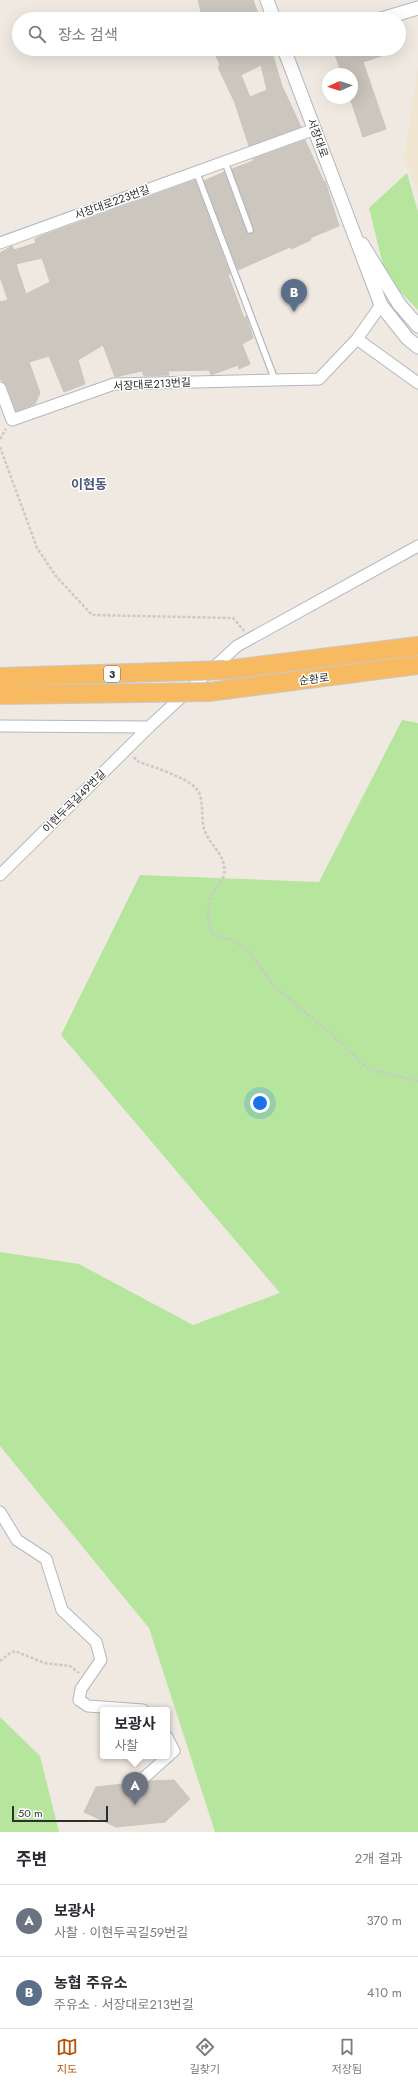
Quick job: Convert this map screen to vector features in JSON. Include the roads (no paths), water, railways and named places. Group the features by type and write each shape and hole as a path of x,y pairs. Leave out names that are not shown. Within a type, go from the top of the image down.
{"highway":[{"name":"순환로","path":"0,677 224,670 418,646"},
{"name":"순환로","path":"0,695 209,692 418,665"}],"street":[{"path":"267,0 271,12"},
{"path":"405,12 418,8"},
{"name":"서장대로","path":"289,56 351,228 381,305 407,338 418,347"},
{"name":"서장대로223번길","path":"0,243 315,129"},
{"name":"서장대로","path":"351,228 378,268 399,304 418,326"},
{"name":"서장대로213번길","path":"0,388 12,420 114,384 319,379 357,339 381,305"},
{"path":"357,339 418,383"},
{"name":"이현두곡길49번길","path":"0,875 149,727 237,646 418,546"},
{"path":"0,726 149,727"},
{"path":"0,1512 17,1540 46,1559 62,1610 96,1642 101,1660 81,1688 79,1700 88,1706 114,1707"},
{"path":"170,1742 174,1751 170,1755"},
{"path":"139,1782 165,1759"}],"lane":[{"path":"225,162 250,230"},
{"path":"196,171 275,380"}],"place":[{"name":"농협 주유소","path":"294,312"},
{"name":"보광사","path":"135,1805"}],"district":[{"name":"이현동","path":"89,484"}]}
